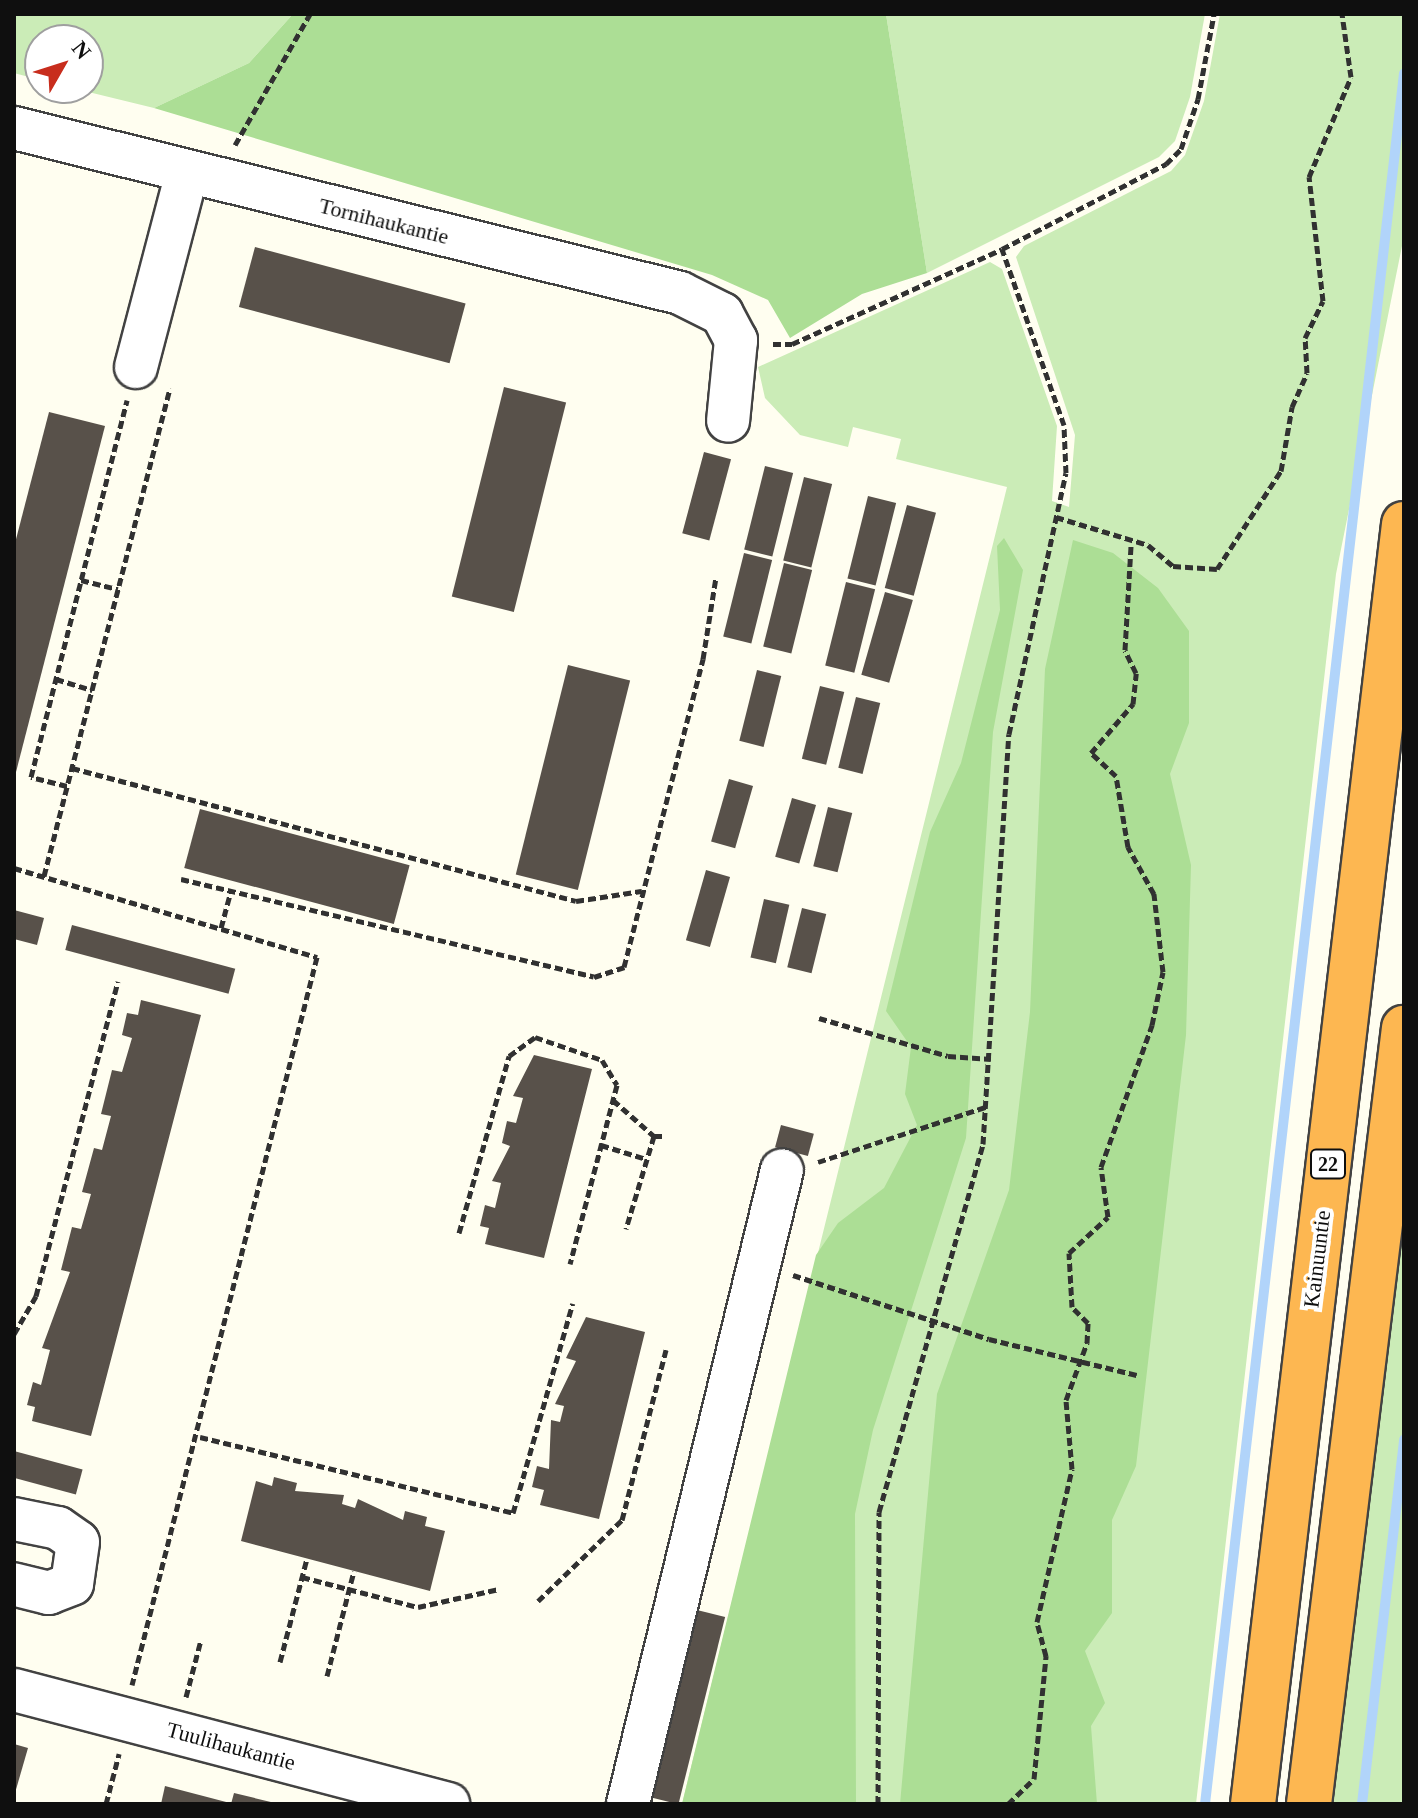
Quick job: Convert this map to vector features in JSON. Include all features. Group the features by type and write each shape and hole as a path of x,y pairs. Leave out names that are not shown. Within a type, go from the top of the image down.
{"highway":[{"name":"Kainuuntie","path":"1253,1804 1404,524"},
{"path":"1309,1804 1404,1028"}],"street":[{"name":"Tornihaukantie","path":"14,128 201,177 680,293 722,314 736,340"},
{"path":"155,370 201,177"},
{"path":"728,421 736,340"},
{"path":"628,1804 782,1170"},
{"path":"14,1519 58,1528 78,1542 72,1584 49,1593 14,1584"},
{"name":"Tuulihaukantie","path":"14,1690 448,1804"}],"path":[{"path":"201,177 310,14"},
{"path":"736,340 792,344 1002,249 1143,180 1181,149 1214,14"},
{"path":"1056,517 1131,545 1148,545 1196,573 1217,569 1281,471 1292,407 1307,373 1305,338 1323,301 1309,177 1351,77 1342,14"},
{"path":"878,1804 879,1512 988,1106 1009,734 1066,473 1064,425 1002,249"},
{"path":"67,786 31,777 81,580 155,370"},
{"path":"44,876 118,589 155,370"},
{"path":"1008,1804 1034,1779 1046,1656 1037,1622 1072,1469 1066,1400 1083,1358 1088,1323 1072,1307 1069,1253 1108,1217 1101,1167 1152,1025 1163,972 1154,894 1128,847 1116,776 1091,753 1133,704 1136,673 1125,650 1131,545"},
{"path":"181,879 594,977 624,967 641,891 703,659 716,577"},
{"path":"81,580 118,589"},
{"path":"56,679 92,690"},
{"path":"72,768 576,901 641,891"},
{"path":"14,868 317,957 200,1437 106,1804"},
{"path":"221,928 231,891"},
{"path":"14,1334 36,1296 118,981"},
{"path":"819,1018 948,1056 991,1059"},
{"path":"459,1233 509,1056 535,1037 602,1060 617,1085 570,1264"},
{"path":"613,1100 654,1136 663,1136"},
{"path":"782,1170 850,1155 948,1114 988,1106"},
{"path":"626,1229 654,1136"},
{"path":"601,1145 646,1159"},
{"path":"759,1264 932,1321 1083,1358 1137,1375"},
{"path":"200,1437 513,1513 573,1303"},
{"path":"538,1601 622,1520 666,1350"},
{"path":"280,1662 307,1558"},
{"path":"327,1676 354,1571"},
{"path":"302,1577 418,1607 499,1589"}],"green space":[{"path":"14,14 293,14 249,63 154,108 104,96 104,24 24,24 24,76 14,73"},
{"path":"293,14 886,14 927,273 862,294 790,338 768,300 712,275 154,108 249,63"},
{"path":"886,14 1205,14 1190,97 1175,141 1159,157 927,273"},
{"path":"1220,14 1404,14 1404,236 1336,574 1196,1804 682,1804 1007,487 896,459 901,439 853,427 848,447 800,435 765,398 758,367 990,262 1002,269 1057,426 1052,501 1069,507 1075,435 1016,257 1024,246 1171,171 1185,155 1204,101"},
{"path":"1004,538 1023,570 993,732 966,1138 873,1430 855,1514 856,1804 682,1804 816,1255 838,1223 884,1188 917,1125 905,1094 911,1047 886,1011 930,832 961,763 1000,610 997,546"},
{"path":"1073,540 1113,553 1158,588 1189,631 1189,723 1170,774 1191,865 1186,1035 1136,1466 1112,1520 1112,1613 1085,1651 1105,1703 1091,1726 1097,1804 900,1804 937,1394 1009,1190 1030,1012 1045,669"},
{"path":"1404,1158 1404,1804 1328,1804"}],"building":[{"path":"255,247 466,303 450,363 239,307"},
{"path":"504,387 566,402 514,612 452,597"},
{"path":"49,412 105,426 15,776 14,547"},
{"path":"704,452 731,459 709,540 682,533"},
{"path":"765,466 793,473 772,556 744,549"},
{"path":"804,477 832,484 811,567 783,560"},
{"path":"868,496 896,503 876,585 847,578"},
{"path":"907,505 936,513 914,596 885,588"},
{"path":"744,553 772,560 751,643 723,636"},
{"path":"784,563 812,570 791,653 763,646"},
{"path":"846,582 875,589 854,673 825,665"},
{"path":"885,592 913,600 889,683 861,675"},
{"path":"568,665 630,680 578,890 516,875"},
{"path":"757,670 781,676 764,747 739,741"},
{"path":"820,686 844,692 826,765 802,759"},
{"path":"856,697 880,703 863,774 838,768"},
{"path":"729,779 753,786 735,848 711,841"},
{"path":"792,798 816,805 799,864 775,857"},
{"path":"828,807 852,813 838,872 813,866"},
{"path":"200,809 410,865 394,924 184,868"},
{"path":"706,870 730,877 710,947 686,940"},
{"path":"764,899 789,905 776,963 751,957"},
{"path":"802,908 826,914 812,973 787,967"},
{"path":"14,910 44,918 37,945 14,939"},
{"path":"72,925 235,969 229,994 65,950"},
{"path":"141,1000 201,1015 91,1436 32,1421 35,1407 27,1405 33,1382 41,1385 50,1350 42,1348 70,1272 61,1270 72,1227 81,1229 91,1194 82,1192 94,1148 102,1150 111,1116 101,1114 112,1070 122,1072 132,1038 122,1035 127,1013 138,1015"},
{"path":"534,1055 592,1069 544,1258 485,1244 489,1228 480,1226 485,1205 495,1208 501,1183 492,1181 510,1146 502,1143 507,1121 516,1123 523,1098 513,1096"},
{"path":"781,1125 814,1134 808,1156 775,1147"},
{"path":"586,1317 645,1332 599,1519 540,1505 544,1490 532,1487 537,1466 549,1469 551,1420 560,1422 564,1406 555,1404 576,1361 566,1358"},
{"path":"14,1451 83,1469 76,1494 14,1478"},
{"path":"274,1477 297,1483 295,1491 344,1495 342,1504 355,1508 358,1499 403,1520 405,1511 427,1517 425,1526 445,1531 430,1591 241,1541 256,1481 272,1486"},
{"path":"697,1610 725,1617 679,1804 650,1797"},
{"path":"14,1744 28,1748 15,1793 14,1793"},
{"path":"165,1786 230,1803 230,1804 161,1804"},
{"path":"234,1793 275,1803 275,1804 231,1804"}],"waterway":[{"path":"1205,1804 1404,73"},
{"path":"1362,1804 1404,1439"}]}
